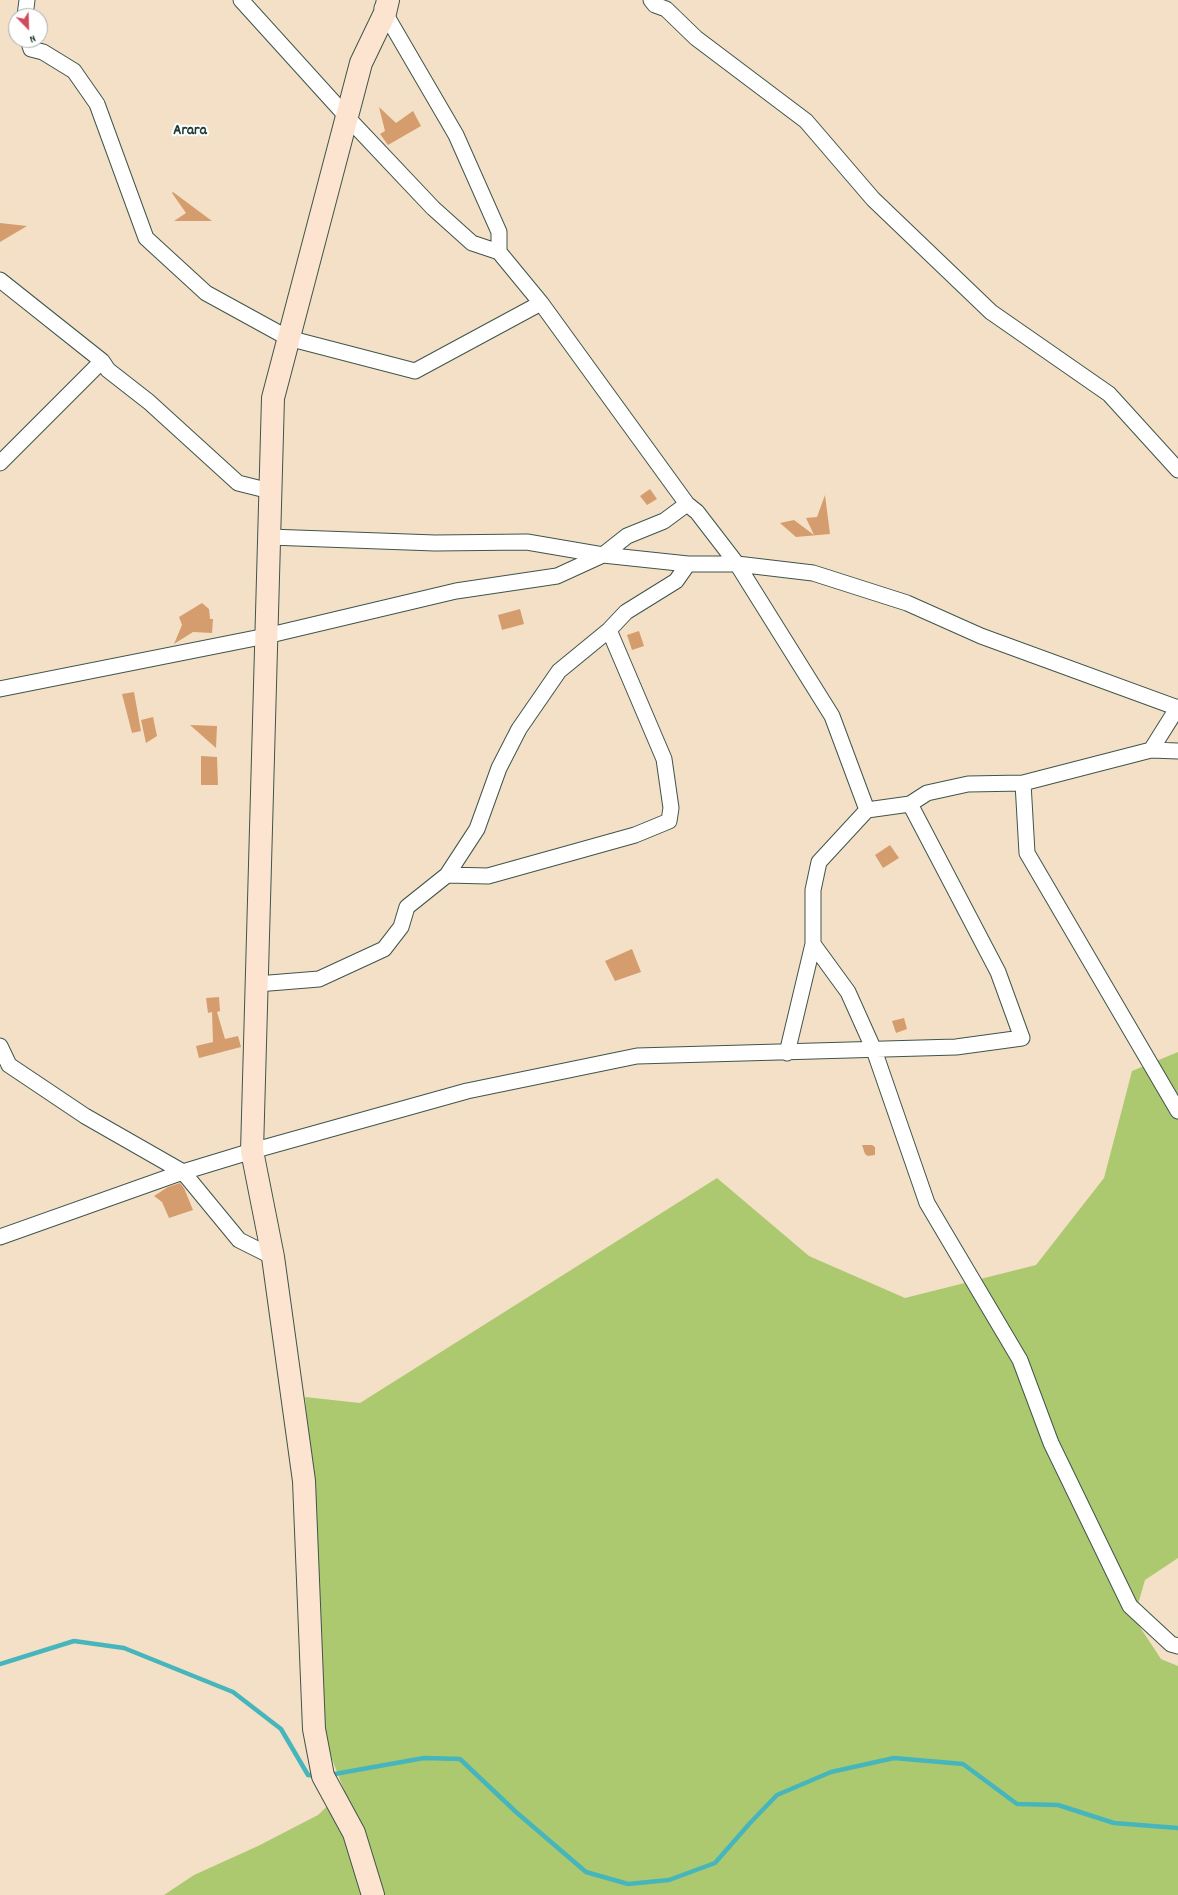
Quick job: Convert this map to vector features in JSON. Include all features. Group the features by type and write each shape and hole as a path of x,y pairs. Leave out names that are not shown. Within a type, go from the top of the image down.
{"main road":[{"path":"373,1895 354,1833 323,1776 314,1729 304,1481 273,1257 252,1151 273,398 361,63 384,4"}],"street":[{"path":"242,0 347,117 433,208 472,243 499,252 542,303 687,504 697,512 737,564 832,716 867,810"},
{"path":"651,0 656,5 666,9 696,38 806,121 874,199 991,312 1110,394 1178,470"},
{"path":"384,4 456,135 499,232 499,252"},
{"path":"30,48 43,52 74,71 97,104 146,238 206,293 288,338 415,371 542,303"},
{"path":"0,280 102,361 108,370 148,402 238,483 270,491"},
{"path":"0,463 102,361"},
{"path":"0,689 266,636 456,591 557,576 603,555 627,536 664,521 687,504"},
{"path":"269,537 435,543 527,542 603,555 688,564 737,564 813,573 900,601 981,636 1178,708 1151,750"},
{"path":"257,984 319,979 384,949 401,927 407,907 447,874 477,829 499,768 519,729 559,671 609,630 626,612 676,581 688,564"},
{"path":"447,874 488,876 636,835 668,821 670,808 664,759 609,630"},
{"path":"787,1053 813,944 813,890 818,862 867,810 910,804 927,793 968,784 1023,784 1151,750 1178,751"},
{"path":"1023,784 1027,854 1178,1111"},
{"path":"0,1237 183,1172 252,1151 467,1091 637,1056 787,1053 956,1047 1022,1038 998,972 910,804"},
{"path":"813,944 848,992 874,1050 927,1203 1020,1360 1051,1443 1130,1606 1171,1644 1178,1646"},
{"path":"0,1046 9,1065 85,1116 183,1172 239,1240 273,1257"}],"green space":[{"path":"1178,1052 1178,1558 1145,1580 1134,1618 1161,1659 1178,1666 1178,1895 164,1895 194,1875 258,1846 318,1815 344,1790 323,1736 313,1482 305,1397 360,1403 717,1178 809,1256 905,1298 1036,1265 1104,1178 1132,1071"}],"building":[{"path":"379,107 396,123 413,111 421,126 388,145 380,134 385,131"},
{"path":"173,192 212,221 174,221 186,213 172,193"},
{"path":"0,223 27,226 0,242"},
{"path":"650,489 657,499 647,505 640,496"},
{"path":"825,495 830,534 796,537 780,523 794,520 814,535 806,518 817,517"},
{"path":"202,603 209,609 210,619 213,619 212,633 193,632 174,644 182,625 179,617"},
{"path":"520,609 524,624 502,630 498,615"},
{"path":"639,631 644,646 632,650 627,635"},
{"path":"134,692 141,731 132,733 122,694"},
{"path":"153,717 157,736 146,743 141,720"},
{"path":"190,725 217,726 216,748"},
{"path":"201,756 217,757 218,785 201,785"},
{"path":"890,845 899,858 883,868 875,855"},
{"path":"632,949 641,972 615,981 605,961"},
{"path":"219,997 220,1011 217,1012 225,1039 238,1036 241,1047 199,1058 196,1046 213,1042 212,1012 208,1013 206,998"},
{"path":"904,1018 907,1029 896,1033 892,1021"},
{"path":"862,1145 872,1145 875,1147 875,1155 868,1156 865,1154"},
{"path":"180,1183 184,1188 193,1210 169,1218 162,1202 154,1196 168,1187"}],"waterway":[{"path":"0,1664 74,1641 124,1648 233,1692 281,1729 308,1775 317,1776"},
{"path":"329,1775 424,1758 460,1759 516,1812 586,1872 628,1884 669,1880 715,1863 777,1795 831,1772 894,1758 963,1764 1017,1804 1058,1805 1114,1823 1178,1828"}],"district":[{"name":"Arara","path":"190,132"}]}
